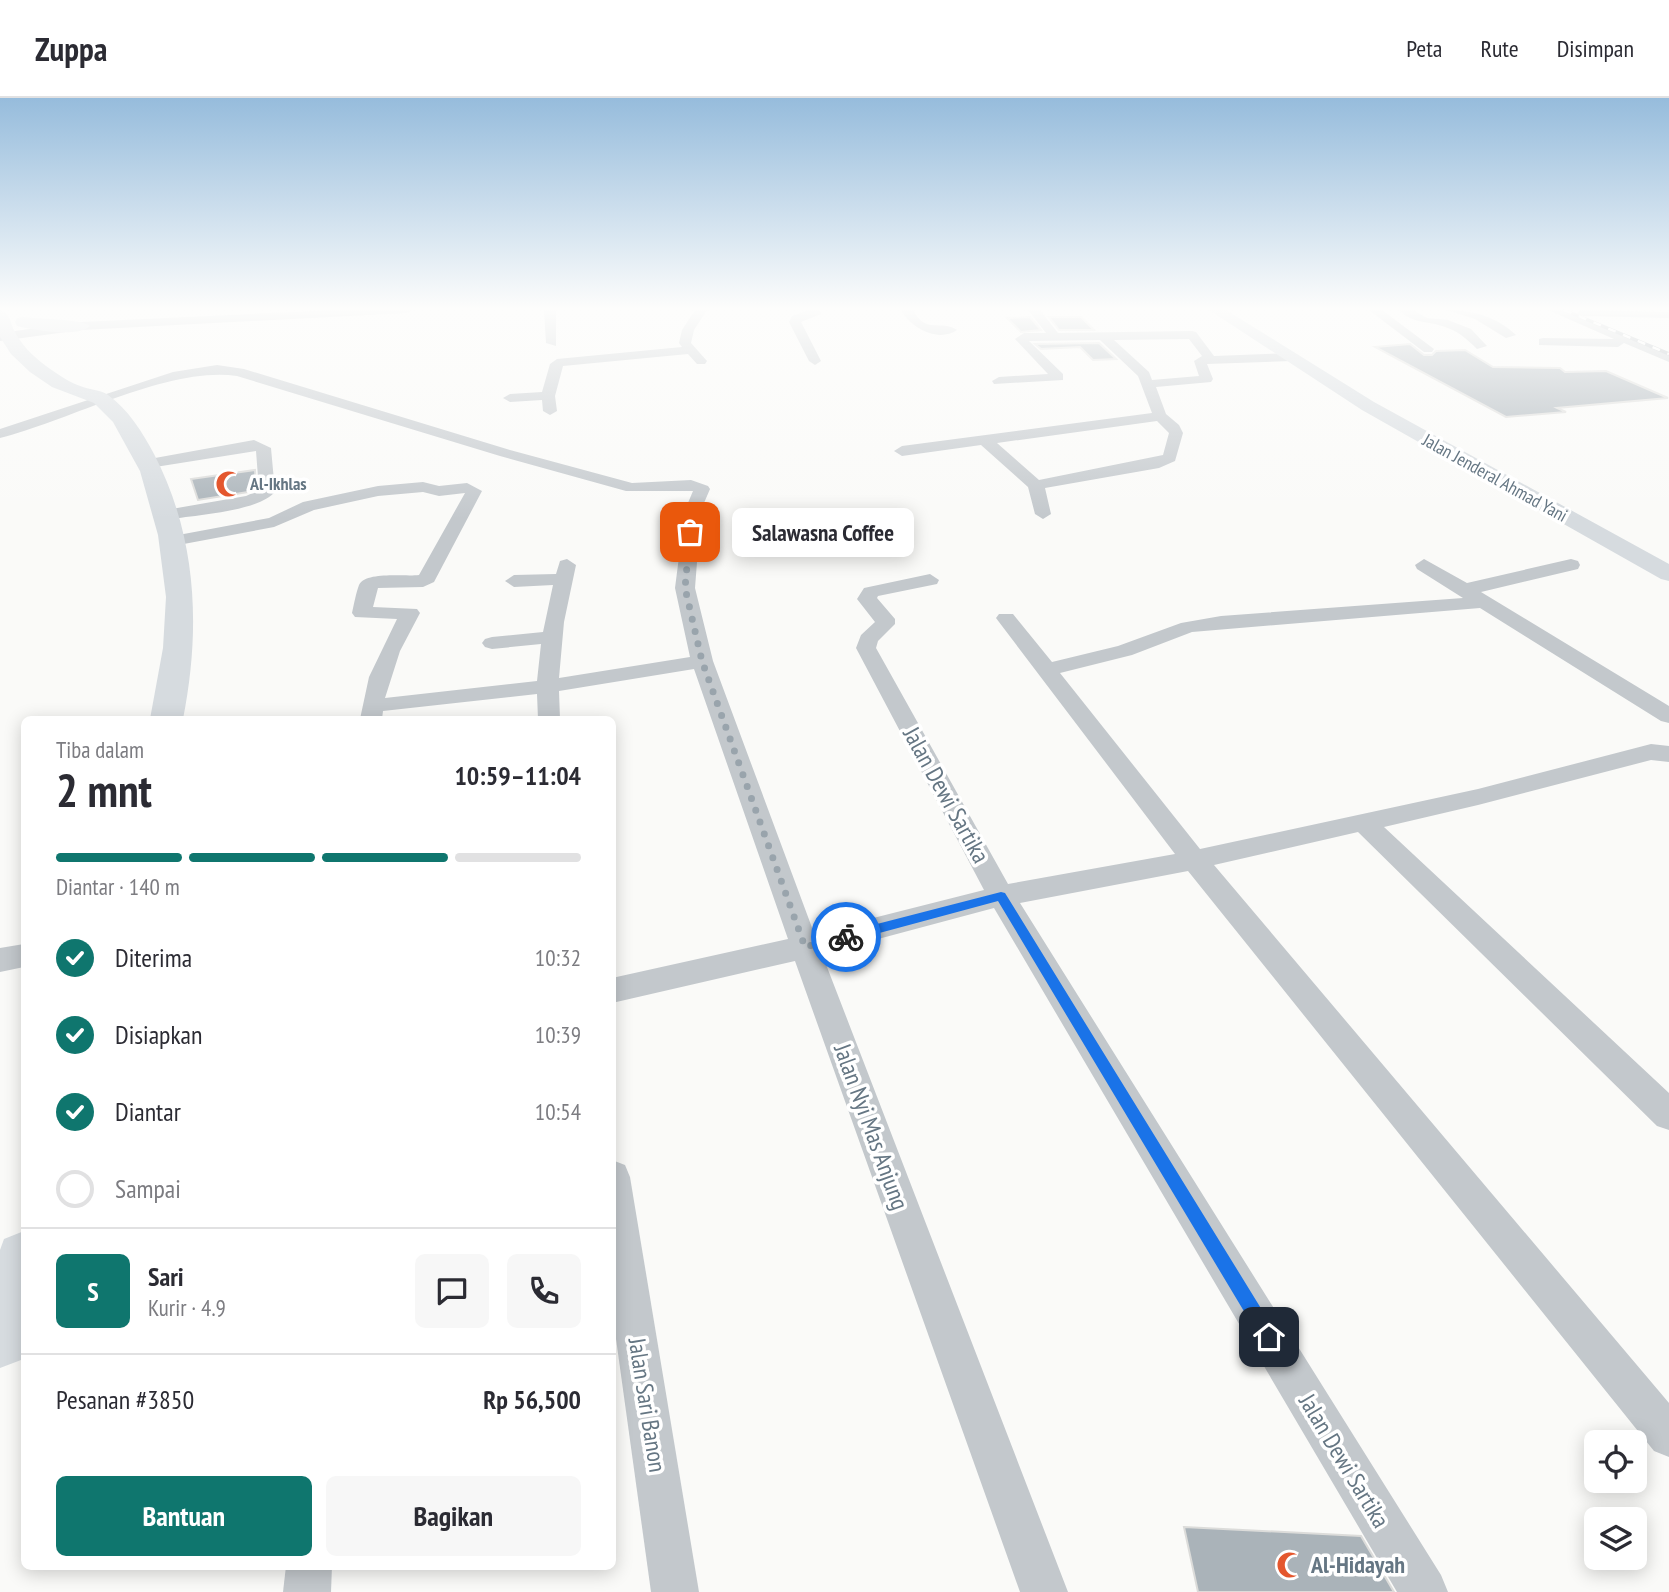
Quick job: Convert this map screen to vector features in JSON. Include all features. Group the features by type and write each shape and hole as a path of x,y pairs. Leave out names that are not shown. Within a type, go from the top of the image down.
{"highway":[{"path":"59,380 73,391 98,398"},
{"path":"84,380 92,385 98,398 126,426 149,463 173,541 180,621 167,716"},
{"path":"0,1339 21,1269"}],"main road":[{"name":"Jalan Jenderal Ahmad Yani","path":"1332,380 1669,574"},
{"name":"Jalan Jenderal Ahmad Yani","path":"1339,380 1377,405 1669,560"}],"street":[{"name":"Jalan Nyi Mas Anjung","path":"98,398 165,380"},
{"name":"Jalan Nyi Mas Anjung","path":"264,380 505,453 632,488 698,486 702,489 693,510 685,588 702,661 1044,1592"},
{"path":"510,398 549,404 553,380"},
{"path":"999,381 1018,380"},
{"path":"1036,485 1168,460 1176,433 1160,416 1146,380"},
{"path":"1148,384 1204,380"},
{"path":"0,434 98,398"},
{"path":"902,451 1160,416"},
{"path":"986,441 1036,485 1042,514"},
{"path":"149,463 260,445 268,481 267,492 286,518"},
{"path":"173,541 286,518 309,506 379,491 423,487 439,491 467,488 474,491 427,578 423,581 375,582 369,585 362,613 410,613 391,644 371,712 702,661"},
{"path":"166,515 251,500 267,492"},
{"path":"1424,565 1669,716"},
{"path":"1463,590 1571,565"},
{"path":"514,581 565,572 551,637 545,687 550,716"},
{"name":"Jalan Dewi Sartika","path":"930,580 871,592 867,599 885,619 885,624 868,639 866,648 1001,896 1424,1592"},
{"path":"1047,670 1125,650 1188,628 1221,622 1482,602"},
{"path":"1006,618 1194,860 1669,1436"},
{"path":"492,643 551,637"},
{"path":"616,990 805,947 1001,896 1194,860 1478,797 1651,752 1669,754"},
{"path":"1363,822 1669,1115"},
{"path":"0,960 21,956"},
{"name":"Jalan Sari Banon","path":"616,1203 675,1592"},
{"path":"307,1592 309,1570"}],"building":[{"path":"1436,380 1626,380 1668,398 1557,408 1566,412 1506,417"},
{"name":"Al-Ikhlas","path":"255,470 256,488 248,492 198,500 191,479"},
{"name":"Al-Hidayah","path":"1184,1527 1361,1536 1394,1592 1198,1592"}],"way so far":[{"path":"690,532 685,588 702,661 805,947 846,937"}],"place":[{"name":"Al-Ikhlas","path":"229,484"},
{"name":"Salawasna Coffee","path":"690,532"},
{"name":"Al-Hidayah","path":"1290,1565"}],"route":[{"path":"846,937 1001,896 1269,1337"}]}
